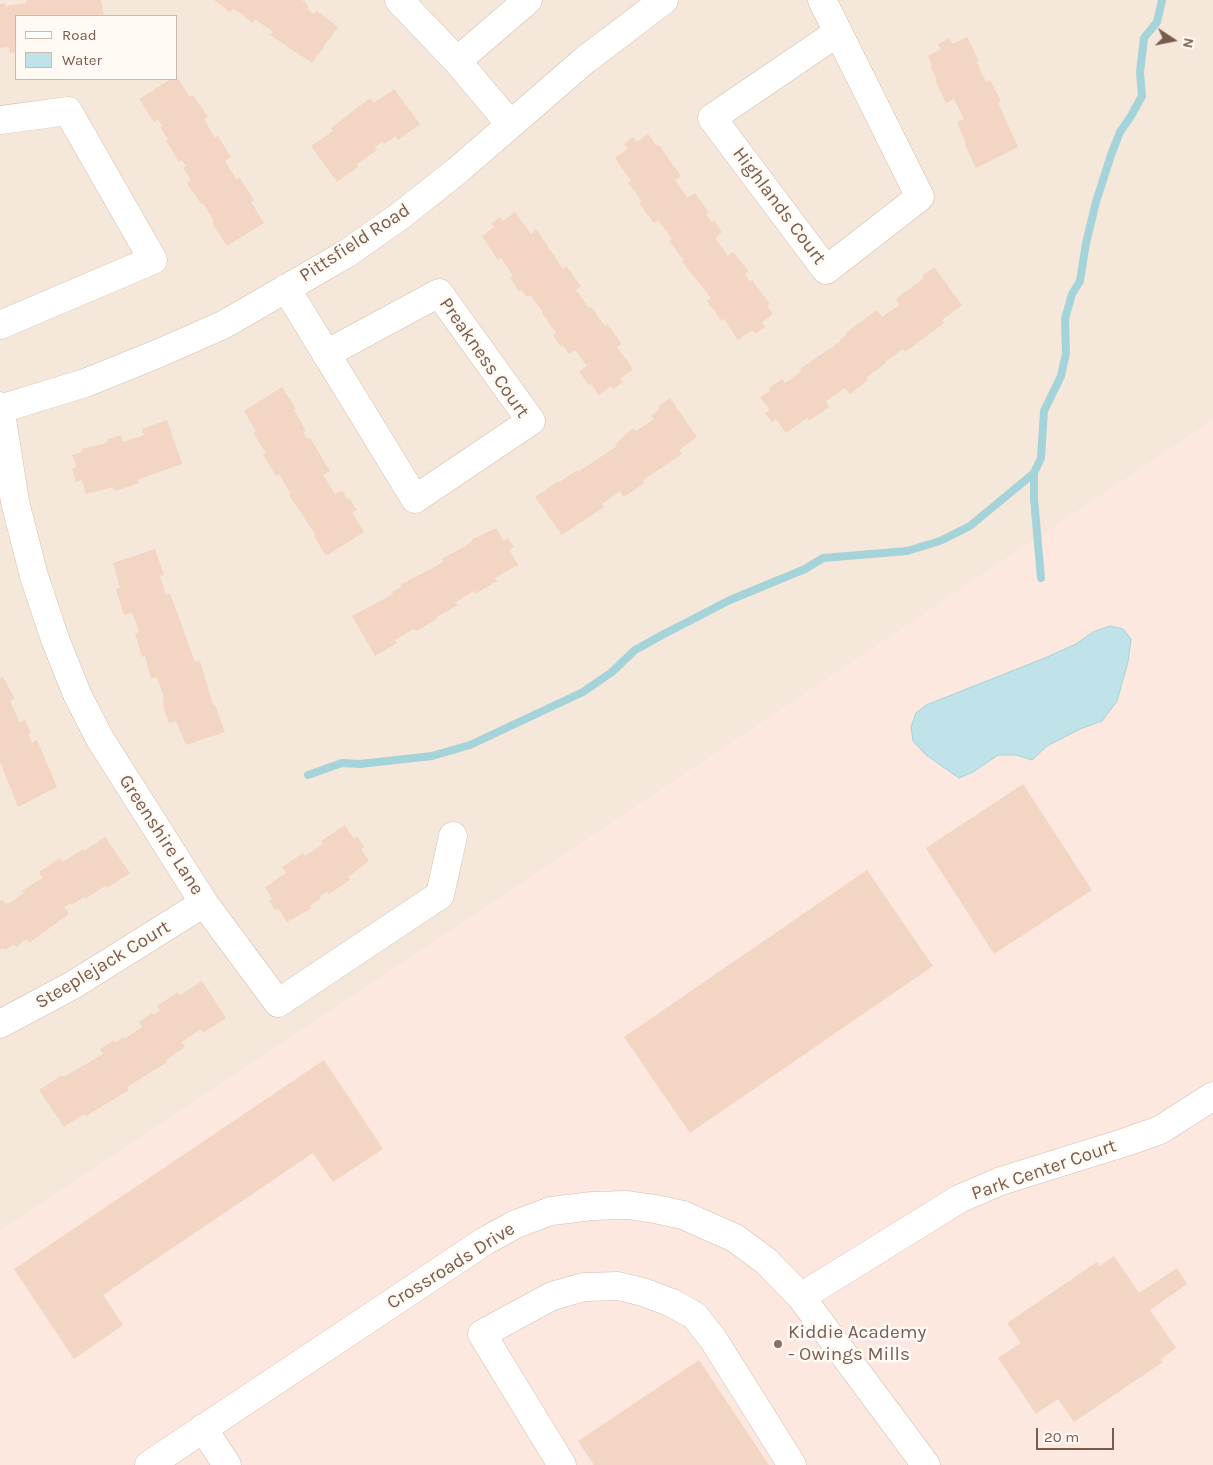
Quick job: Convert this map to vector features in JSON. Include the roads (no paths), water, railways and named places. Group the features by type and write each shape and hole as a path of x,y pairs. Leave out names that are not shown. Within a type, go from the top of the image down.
{"street":[{"path":"399,0 457,61 510,124"},
{"path":"457,61 528,0"},
{"name":"Pittsfield Road","path":"0,408 85,383 223,325 346,254 400,216 458,170 585,60 664,0"},
{"name":"Highlands Court","path":"822,0 920,197 826,270 712,118 837,33"},
{"path":"0,120 68,111 153,260 0,325"},
{"name":"Preakness Court","path":"286,288 326,354 415,499 531,422 439,293 326,354"},
{"name":"Greenshire Lane","path":"0,408 8,503 77,694 100,739 204,903 278,1003 440,895 453,836"},
{"name":"Steeplejack Court","path":"0,1024 73,986 204,903"},
{"name":"Park Center Court","path":"801,1297 958,1200 1001,1181 1160,1130 1213,1096"},
{"name":"Crossroads Drive","path":"149,1465 485,1241 516,1224 551,1211 592,1206 627,1205 655,1208 683,1215 735,1238 766,1261 801,1297 914,1461"},
{"path":"562,1465 562,1462 482,1334 552,1296 584,1287 618,1286 672,1302 695,1316 713,1339 792,1465"},
{"path":"203,1428 227,1465"}],"water":[{"path":"1110,626 1123,629 1131,639 1128,662 1117,701 1102,721 1080,729 1047,746 1032,760 1016,755 998,755 973,772 959,778 926,755 913,741 911,727 916,713 926,705 1045,658 1076,644 1093,632"}],"waterway":[{"path":"1041,578 1034,499 1034,473 1041,458 1044,411 1061,376 1066,353 1065,319 1072,294 1080,281 1086,243 1096,202 1120,132 1142,96 1140,72 1144,38 1157,22 1162,0"},
{"path":"308,775 342,763 360,764 432,756 470,745 583,692 612,672 635,650 664,634 730,600 805,569 823,558 907,551 940,541 970,526 1034,473"}],"place":[{"name":"Kiddie Academy - Owings Mills","path":"778,1344"}]}
